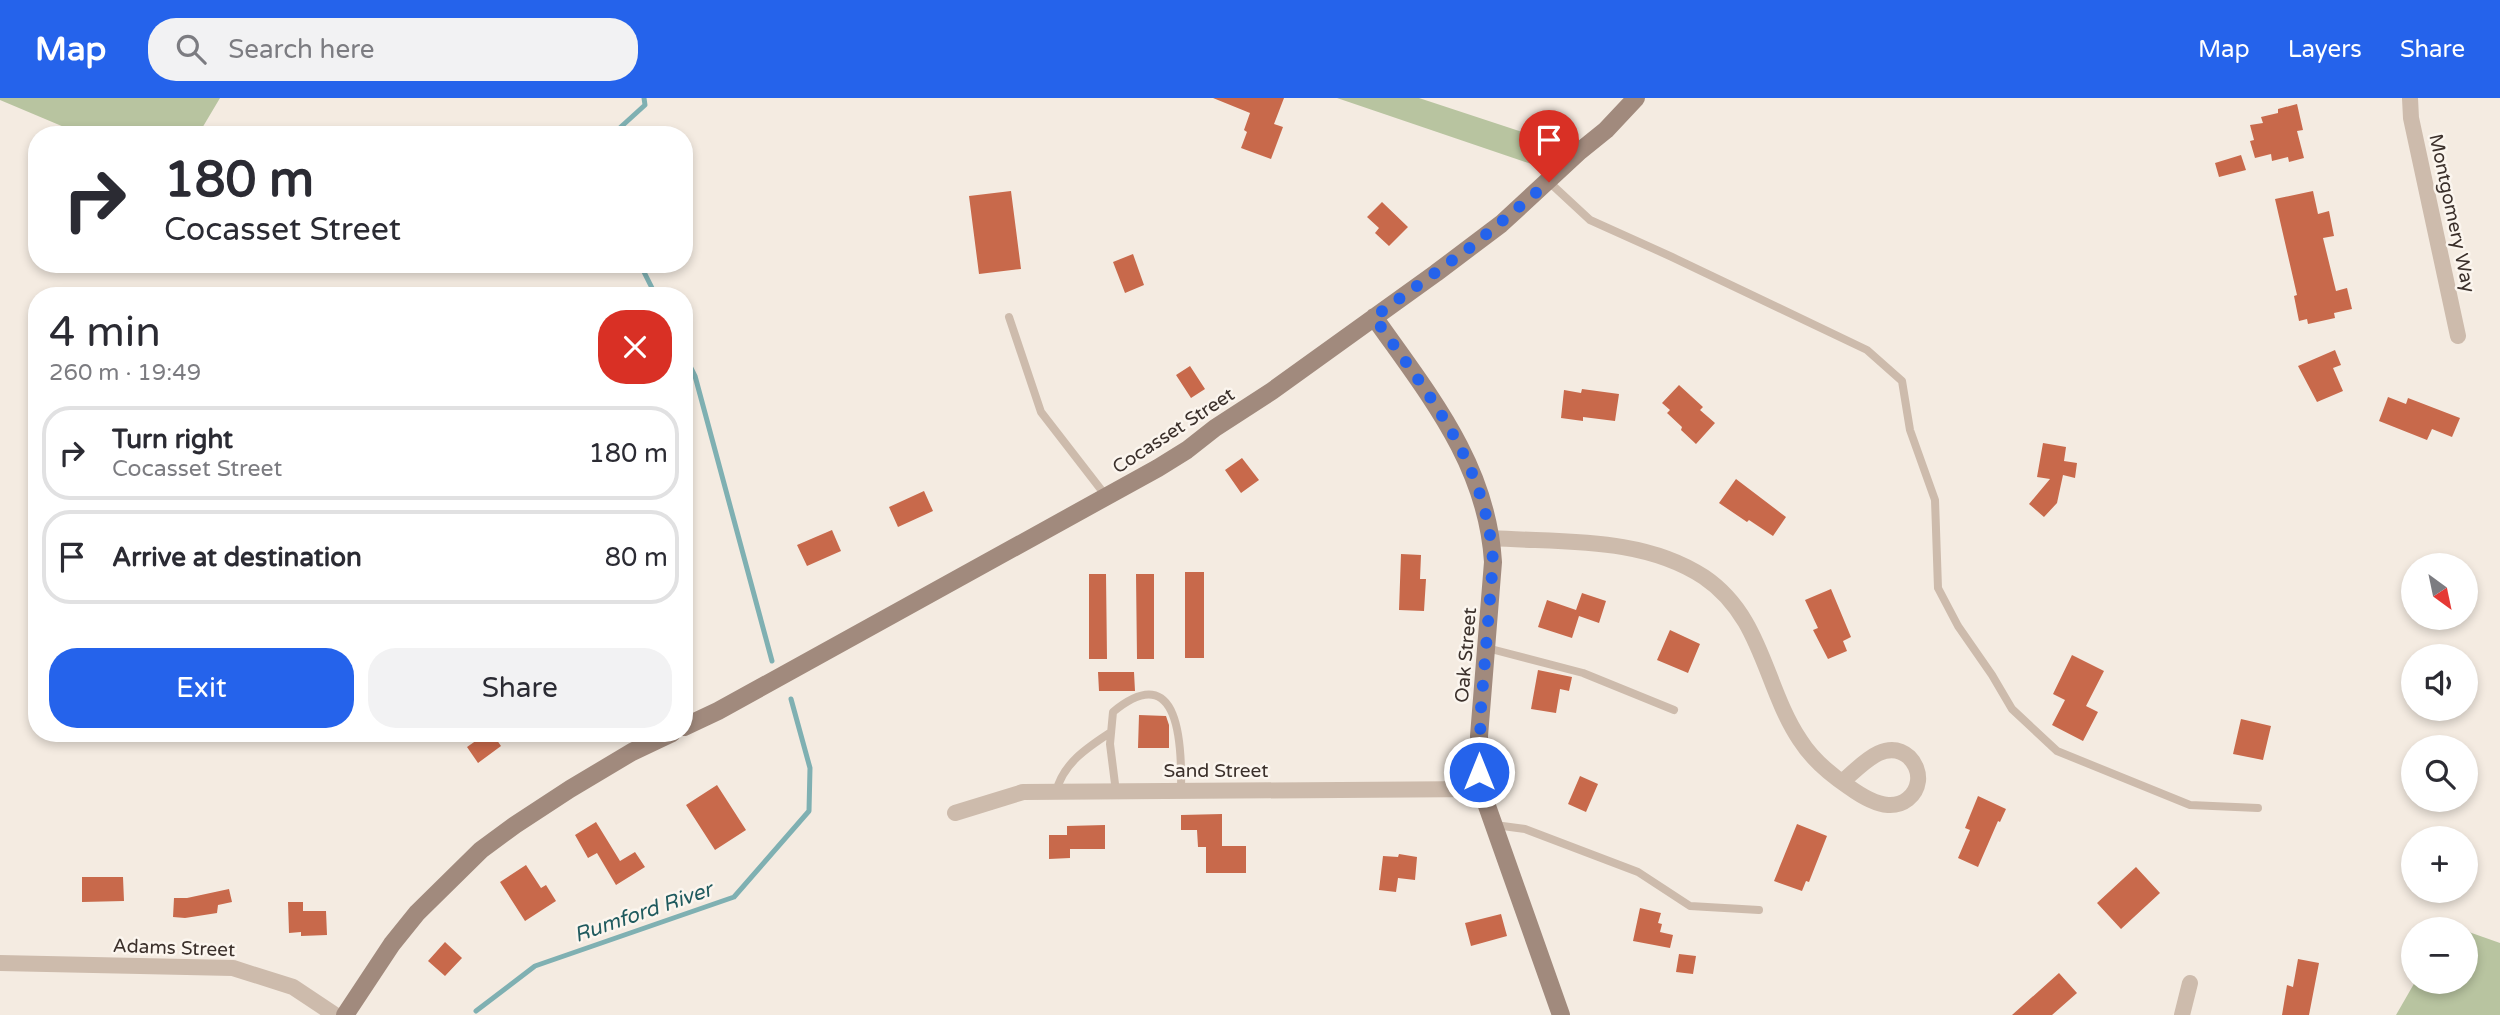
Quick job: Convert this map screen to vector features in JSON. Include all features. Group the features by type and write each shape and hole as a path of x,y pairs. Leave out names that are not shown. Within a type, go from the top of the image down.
{"main road":[{"name":"Cocasset Street","path":"693,723 1158,468 1186,450 1472,246 1549,182 1606,130 1636,98"},
{"name":"Oak Street","path":"1374,317 1440,411 1479,487 1492,538 1493,584 1479,736 1481,789 1561,1015"},
{"path":"345,1015 392,944 481,850 570,789 653,742"}],"street":[{"name":"Montgomery Way","path":"2410,98 2411,118 2458,336"},
{"path":"1492,538 1610,545 1640,550 1674,561 1704,578 1731,602 1751,631 1791,726 1811,755 1842,782 1878,803 1896,805 1906,800 1914,792 1918,775 1914,763 1906,755 1889,750 1872,757 1842,782"},
{"name":"Sand Street","path":"955,813 1023,792 1481,789"},
{"name":"Adams Street","path":"0,963 233,968 293,987 335,1015"},
{"path":"2182,1015 2190,983"}],"lane":[{"path":"1549,182 1590,220 1867,350 1902,381 1910,430 1935,500 1938,588 1958,626 2012,709 2057,751 2190,805 2258,808"},
{"path":"1009,317 1041,412 1106,496"},
{"path":"1487,648 1583,673 1674,710"},
{"path":"1116,792 1110,744 1113,712 1124,703 1145,694 1158,695 1170,707 1176,720 1182,759 1181,791"},
{"path":"1056,792 1059,780 1072,762 1111,732"},
{"path":"1492,825 1525,829 1638,872 1690,906 1759,909"}],"green space":[{"path":"220,98 203,126 62,126 0,100"},
{"path":"1337,98 1419,98 1565,146 1540,167"},
{"path":"2478,935 2500,943 2500,1015 2396,1015 2408,994 2478,994"}],"building":[{"path":"1213,98 1284,98 1274,124 1283,127 1271,159 1241,148 1250,113"},
{"path":"2297,104 2303,130 2297,131 2304,158 2289,162 2288,157 2272,161 2271,154 2255,158 2250,141 2254,140 2250,125 2263,123 2261,117"},
{"path":"2241,155 2246,170 2219,177 2215,163"},
{"path":"1011,191 1021,269 979,274 969,196"},
{"path":"2313,191 2318,214 2329,211 2334,236 2323,238 2336,291 2347,288 2352,309 2334,313 2335,318 2308,324 2307,319 2299,321 2294,296 2297,295 2275,199"},
{"path":"1382,202 1408,227 1389,246 1375,233 1379,228 1367,217"},
{"path":"1133,254 1144,285 1125,293 1113,262"},
{"path":"2335,350 2341,365 2333,368 2343,391 2317,402 2298,366"},
{"path":"1190,366 1205,389 1191,398 1176,375"},
{"path":"1679,385 1703,407 1700,410 1715,423 1696,444 1681,430 1682,427 1667,413 1670,410 1662,403"},
{"path":"1582,389 1619,394 1615,421 1583,417 1583,421 1561,418 1564,390 1581,393"},
{"path":"2388,397 2406,404 2408,398 2460,418 2452,437 2432,429 2427,440 2379,421"},
{"path":"2043,443 2066,447 2064,461 2077,463 2075,478 2063,475 2057,503 2044,517 2029,504 2050,479 2037,477"},
{"path":"1242,458 1259,480 1241,493 1225,470"},
{"path":"1736,479 1786,517 1773,536 1719,503"},
{"path":"924,491 933,511 898,527 889,507"},
{"path":"832,530 841,551 807,566 797,545"},
{"path":"1401,554 1421,555 1420,579 1426,579 1424,611 1399,610"},
{"path":"1185,572 1204,572 1204,658 1185,658"},
{"path":"1089,574 1106,574 1107,659 1089,659"},
{"path":"1136,574 1154,574 1154,659 1137,659"},
{"path":"1831,589 1851,637 1843,641 1847,651 1828,659 1813,630 1818,628 1805,600"},
{"path":"1582,593 1606,601 1599,623 1579,616 1572,638 1538,627 1547,600 1576,610"},
{"path":"1670,630 1700,644 1688,673 1657,660"},
{"path":"2072,655 2104,671 2086,706 2098,712 2083,741 2052,725 2065,700 2053,694"},
{"path":"1538,670 1572,677 1569,691 1560,689 1556,713 1531,709"},
{"path":"1098,672 1134,672 1135,691 1099,691"},
{"path":"1139,715 1166,716 1169,725 1169,748 1138,748"},
{"path":"2241,719 2271,726 2263,760 2233,754"},
{"path":"474,742 498,742 501,746 478,763 467,747"},
{"path":"1580,776 1598,784 1586,812 1568,804"},
{"path":"717,785 746,830 715,850 686,805"},
{"path":"1978,796 2006,809 1978,867 1958,858 1970,830 1965,828"},
{"path":"1222,814 1222,846 1246,846 1246,873 1206,873 1206,847 1198,847 1197,830 1181,830 1181,815"},
{"path":"596,822 620,861 635,852 645,867 616,885 597,853 588,858 575,835"},
{"path":"1797,824 1827,836 1809,882 1806,881 1802,891 1774,881"},
{"path":"1105,825 1105,849 1070,849 1070,858 1049,859 1049,835 1067,835 1067,826"},
{"path":"1399,854 1417,857 1415,880 1398,878 1396,892 1379,890 1383,856 1398,857"},
{"path":"526,865 541,888 546,885 556,901 525,921 500,882"},
{"path":"2136,867 2160,893 2121,929 2097,903"},
{"path":"82,877 123,877 124,901 82,902"},
{"path":"229,889 232,902 218,905 217,913 173,917 174,898"},
{"path":"288,902 303,902 303,911 326,911 327,935 301,936 301,932 289,933"},
{"path":"1640,908 1661,913 1658,923 1662,924 1660,932 1673,935 1670,948 1633,941"},
{"path":"1501,914 1507,936 1471,946 1465,923"},
{"path":"445,942 462,958 445,976 428,961"},
{"path":"1679,954 1696,956 1693,974 1676,972"},
{"path":"2298,959 2319,963 2309,1015 2282,1015 2287,985 2293,987"},
{"path":"2059,973 2077,993 2052,1015 2012,1015"}],"waterway":[{"name":"Rumford River","path":"622,126 645,105 644,98"},
{"name":"Rumford River","path":"644,273 652,287"},
{"name":"Rumford River","path":"693,372 772,661"},
{"name":"Rumford River","path":"476,1011 535,966 734,897 809,811 810,768 791,699"}],"route":[{"path":"1479,772 1481,708 1493,584 1492,538 1486,511 1479,487 1457,440 1440,411 1374,317 1501,224 1549,182"}]}
